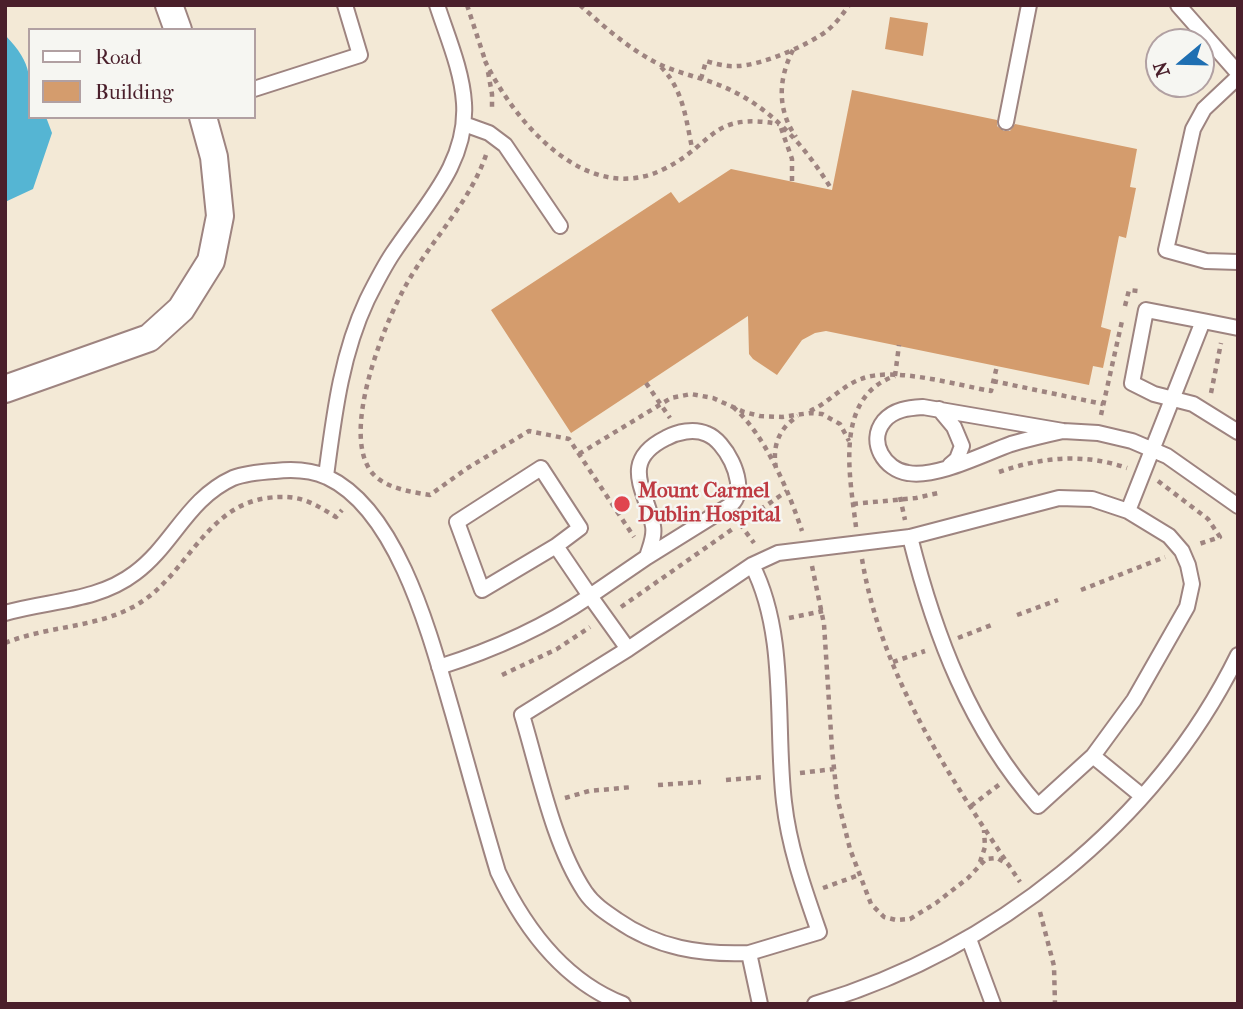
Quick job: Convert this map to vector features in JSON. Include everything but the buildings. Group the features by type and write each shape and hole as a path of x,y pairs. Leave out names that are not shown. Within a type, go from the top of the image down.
{"street":[{"path":"169,5 177,28"},
{"path":"5,388 149,338 181,309 211,261 220,216 214,158 204,119"}],"lane":[{"path":"256,88 360,55 345,5"},
{"path":"326,476 345,358 355,330 392,254 454,164 464,124 460,79 437,5"},
{"path":"1006,122 1029,5"},
{"path":"1178,5 1238,75 1204,109 1193,129 1166,250 1206,261 1238,262"},
{"path":"464,124 489,132 505,145 560,226"},
{"path":"1238,328 1146,310 1132,383 1142,389 1205,410 1238,432"},
{"path":"1128,511 1203,321"},
{"path":"1063,431 1031,438 933,471 910,474 894,469 879,449 880,430 884,421 907,408 923,407 1063,431 1106,435 1153,450 1184,466 1238,506"},
{"path":"939,409 954,427 962,446 957,459 949,466"},
{"path":"439,667 522,636 559,616 729,506 737,497 738,482 733,466 719,443 708,434 694,431 664,439 642,459 638,471 639,484 653,525 654,537 647,557"},
{"path":"541,468 580,528 556,545 482,590 457,522 541,468"},
{"path":"5,613 38,604 93,595 134,574 146,564 177,525 206,495 237,477 255,472 281,470 297,470 326,476 354,496 377,524 395,551 412,586 439,667 498,872 511,898 542,945 588,984 623,1004"},
{"path":"752,565 763,589 775,644 782,775 791,841 819,932 749,953 705,953 651,940 628,928 597,906 586,894 564,853 522,715 628,649 752,565 778,553 859,543 908,531 1059,498 1092,499 1128,511 1161,530 1176,543 1188,565 1192,584 1187,607 1144,682 1093,756 1038,806 1017,783 973,713 953,673 933,620 908,531"},
{"path":"556,545 628,649"},
{"path":"815,1004 873,984 969,939 999,920 1066,869 1104,837 1142,796 1181,747 1238,656"},
{"path":"1093,756 1142,796"},
{"path":"969,939 993,1004"},
{"path":"749,953 760,1004"}],"path":[{"path":"467,5 485,61 492,94 492,109"},
{"path":"580,5 640,54 747,99 803,147"},
{"path":"701,79 706,61 738,66 766,60 827,31 849,5"},
{"path":"794,48 785,69 781,101 788,123 832,190"},
{"path":"485,61 506,101 534,133 550,148 589,170 608,177 635,179 665,169 718,130 731,124 747,121 779,124"},
{"path":"655,62 677,87 693,149"},
{"path":"779,124 792,159 792,182"},
{"path":"430,495 399,489 373,474 363,452 360,434 364,397 394,308 420,263 473,187 487,153"},
{"path":"1210,399 1222,339"},
{"path":"895,376 899,345"},
{"path":"777,472 774,453 779,437 791,421 823,404 860,379 880,375 912,376 991,391 997,366"},
{"path":"895,376 878,383 866,396 853,421 850,444 853,504 871,598 893,662 922,727 1023,886"},
{"path":"993,381 1103,404"},
{"path":"646,383 661,405"},
{"path":"579,454 671,398 691,394 713,398 760,416 822,414 834,419 844,429 850,444"},
{"path":"733,407 746,419 787,491 807,549 822,611 834,769 846,836 874,909 884,917 903,920 927,909 986,859 1001,859 1009,865"},
{"path":"993,474 1036,461 1064,458 1084,458 1128,468"},
{"path":"1157,481 1208,519 1220,537 1197,545"},
{"path":"853,504 916,498 950,489"},
{"path":"618,608 787,491"},
{"path":"899,492 908,531"},
{"path":"5,642 101,621 136,606 163,584 215,523 248,502 291,496 303,498 336,517 345,507"},
{"path":"740,524 755,544"},
{"path":"1082,590 1169,556"},
{"path":"1017,615 1058,600"},
{"path":"783,619 822,611"},
{"path":"954,640 994,624"},
{"path":"502,676 557,649 593,625"},
{"path":"893,662 930,649"},
{"path":"794,774 834,769"},
{"path":"726,780 769,776"},
{"path":"658,785 701,782"},
{"path":"971,806 1003,782"},
{"path":"561,799 589,791 633,787"},
{"path":"979,864 985,847 981,822"},
{"path":"817,890 859,875"},
{"path":"1039,910 1054,966 1055,1004"}],"water":[{"path":"5,35 26,64 28,119 47,119 52,133 33,189 5,202"}],"place":[{"name":"Mount Carmel Dublin Hospital","path":"622,504"}]}
